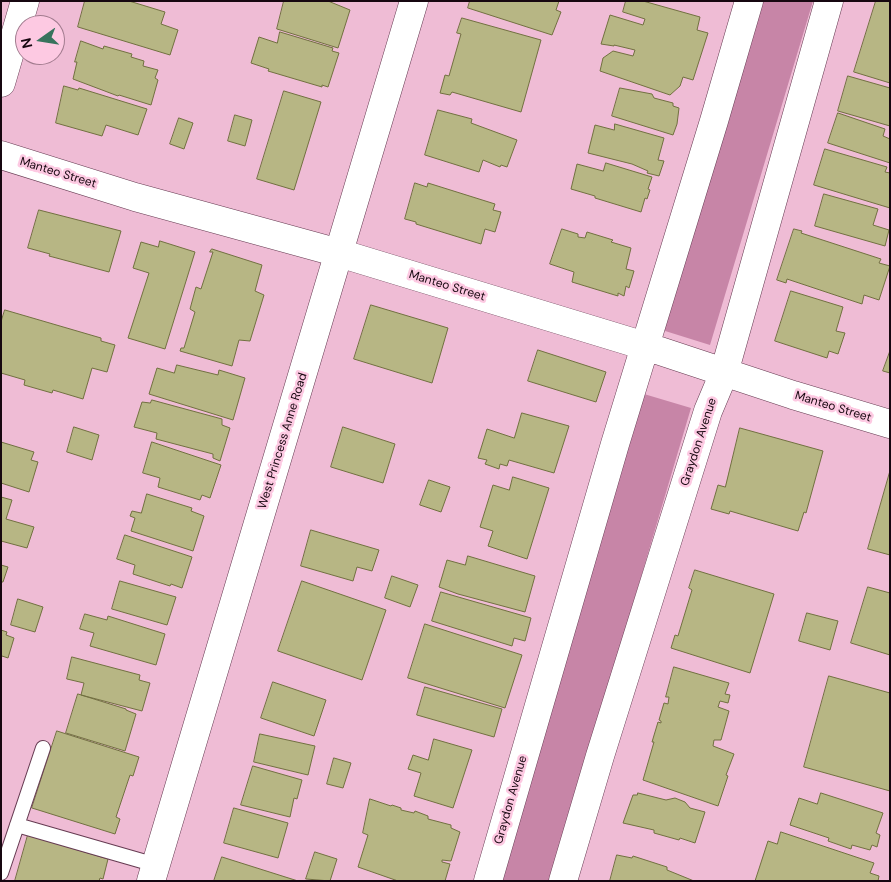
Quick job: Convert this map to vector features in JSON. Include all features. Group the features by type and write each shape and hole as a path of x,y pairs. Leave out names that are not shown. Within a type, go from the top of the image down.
{"street":[{"path":"1,83 25,1"},
{"name":"West Princess Anne Road","path":"153,873 414,1"},
{"name":"Graydon Avenue","path":"488,881 615,444 717,112 748,1"},
{"name":"Graydon Avenue","path":"563,881 600,756 708,412 724,373 829,1"},
{"name":"Manteo Street","path":"1,155 135,197 339,253 645,346 724,373 890,424"}],"lane":[{"path":"1,873 43,748"},
{"path":"17,825 153,873"}],"shaded area":[{"path":"759,1 813,1 710,345 662,330"},
{"path":"644,394 691,408 551,881 499,881"}],"building":[{"path":"85,1 129,1 165,12 161,24 178,30 170,55 78,27"},
{"path":"284,1 328,1 350,10 338,48 277,29"},
{"path":"470,1 559,1 556,10 561,12 552,35 468,8"},
{"path":"626,1 643,1 700,17 697,30 708,33 693,80 683,77 680,86 670,95 600,71 603,58 613,51 633,56 635,50 601,44 610,15 643,25 645,19 623,12"},
{"path":"876,1 890,1 890,83 854,72"},
{"path":"462,18 541,40 521,112 452,92 450,95 440,93 445,75 449,76 461,34 457,33"},
{"path":"280,32 333,48 332,51 339,53 328,87 322,85 322,87 268,71 269,69 251,63 259,37 277,43"},
{"path":"81,41 103,49 104,46 132,54 131,57 144,61 143,66 158,70 155,78 158,80 151,105 118,96 73,79 77,62 75,62"},
{"path":"848,76 890,88 890,126 838,111"},
{"path":"64,86 78,90 79,88 147,109 138,135 106,125 102,136 56,123"},
{"path":"620,88 652,94 654,98 673,103 673,106 679,108 677,124 673,135 612,116"},
{"path":"284,91 321,102 294,190 257,179"},
{"path":"438,110 472,119 471,123 517,140 507,167 501,165 500,167 483,160 479,172 425,155"},
{"path":"838,113 885,129 883,136 890,139 890,163 828,143"},
{"path":"235,115 252,120 245,146 228,141"},
{"path":"179,118 193,123 184,149 170,144"},
{"path":"615,124 664,138 658,160 664,161 659,176 647,173 648,171 632,164 588,153 595,125 614,130"},
{"path":"825,149 887,167 885,172 890,173 890,208 814,185"},
{"path":"606,163 652,177 648,189 650,190 647,199 645,198 641,212 571,189 577,164 603,171"},
{"path":"415,183 427,187 428,183 495,204 493,210 501,212 495,232 485,229 481,244 405,219"},
{"path":"824,194 878,209 873,225 889,230 885,246 815,226"},
{"path":"39,210 121,231 109,272 49,256 50,254 28,248"},
{"path":"562,229 578,234 578,237 585,238 587,232 631,248 626,269 634,271 629,288 626,286 624,296 618,293 618,296 572,282 574,272 550,264"},
{"path":"794,229 881,259 879,263 890,266 879,300 864,295 862,304 787,279 786,283 777,280"},
{"path":"160,241 195,252 165,349 128,338 149,273 133,268 141,242 158,247"},
{"path":"212,249 262,265 255,291 264,295 250,341 239,340 232,366 180,351 181,348 184,348 195,312 190,309 196,287 201,289 213,252 210,252"},
{"path":"791,291 843,307 836,331 845,333 838,354 829,351 827,358 775,341"},
{"path":"371,305 448,328 432,383 354,359"},
{"path":"5,310 101,338 101,341 115,345 107,372 92,368 83,399 53,390 52,393 24,385 25,380 1,373 1,322"},
{"path":"538,350 606,372 596,402 528,381"},
{"path":"890,351 890,373 883,371"},
{"path":"177,365 218,375 219,370 245,378 233,420 149,394 157,368 174,373"},
{"path":"152,400 222,419 222,425 230,428 220,461 213,458 213,454 156,439 157,433 134,427 142,402 150,403"},
{"path":"522,413 569,426 554,473 509,460 507,466 500,464 499,469 485,464 487,460 478,458 487,429 514,438"},
{"path":"74,427 99,435 92,460 67,452"},
{"path":"343,427 395,444 383,483 331,467"},
{"path":"740,428 823,451 806,513 804,512 798,531 730,511 729,514 711,509 718,485 725,487"},
{"path":"1,442 34,452 31,460 38,462 29,492 1,483"},
{"path":"152,442 221,465 210,498 202,495 200,500 158,487 160,478 143,473"},
{"path":"890,471 890,555 868,549"},
{"path":"513,477 549,488 527,559 488,546 493,531 480,527 493,485 509,490"},
{"path":"429,480 450,487 441,512 420,505"},
{"path":"147,494 192,508 191,511 204,516 193,551 131,531 135,518 130,516 132,511 141,513"},
{"path":"1,497 12,500 6,519 34,527 27,548 1,541"},
{"path":"311,530 379,550 372,571 357,567 353,581 301,566"},
{"path":"125,535 192,557 182,588 133,574 135,565 117,559"},
{"path":"468,556 535,576 525,612 439,587 447,560 465,565"},
{"path":"1,565 8,567 3,582 1,582"},
{"path":"695,570 774,594 750,673 671,648 675,635 678,636 692,590 689,588"},
{"path":"392,576 418,585 410,607 385,598"},
{"path":"120,581 176,597 167,625 112,609"},
{"path":"302,581 386,610 362,680 278,651"},
{"path":"868,587 890,593 890,655 851,643"},
{"path":"441,592 531,618 525,641 514,638 512,646 432,621"},
{"path":"18,599 43,607 35,632 11,625"},
{"path":"807,613 838,621 830,650 799,641"},
{"path":"85,614 107,620 108,616 165,634 156,665 90,646 94,633 80,629"},
{"path":"425,624 522,655 505,708 408,678"},
{"path":"1,630 7,632 6,635 14,638 8,658 2,656 1,659"},
{"path":"72,657 140,675 139,680 150,683 142,711 81,695 84,683 67,679"},
{"path":"674,667 729,683 725,694 730,695 728,703 720,701 718,707 729,711 721,740 714,740 713,746 734,754 718,806 643,780 658,722 661,723 659,720 664,703 668,704 669,697 666,697"},
{"path":"829,676 890,693 890,791 804,767"},
{"path":"273,682 326,700 314,736 261,718"},
{"path":"425,687 502,709 494,737 417,715"},
{"path":"78,694 136,714 125,751 66,733"},
{"path":"57,731 139,757 133,776 130,775 116,817 120,819 115,834 32,808"},
{"path":"260,734 315,746 308,775 254,762"},
{"path":"434,739 472,750 453,808 414,796 421,773 408,769 413,755 428,760"},
{"path":"334,758 351,763 343,788 327,784"},
{"path":"253,766 302,780 297,799 294,798 290,817 241,805"},
{"path":"638,793 666,800 675,798 685,802 690,808 705,812 695,843 654,833 654,830 623,823 633,795"},
{"path":"821,793 883,813 876,833 880,835 877,847 872,845 870,850 852,845 851,849 828,841 829,838 790,825 799,798 817,804"},
{"path":"370,799 401,808 401,810 414,813 415,811 428,816 428,819 451,825 451,828 460,832 451,861 442,860 442,862 450,864 445,881 398,881 358,867 368,835 363,833"},
{"path":"234,808 288,823 278,858 224,843"},
{"path":"781,832 874,863 870,873 879,876 878,881 755,881 768,841 777,844"},
{"path":"28,835 108,859 103,879 100,878 99,881 15,881"},
{"path":"315,852 337,859 330,881 306,879"},
{"path":"617,855 632,858 633,856 667,867 667,870 694,881 610,881"},
{"path":"222,857 298,881 214,881"}]}
